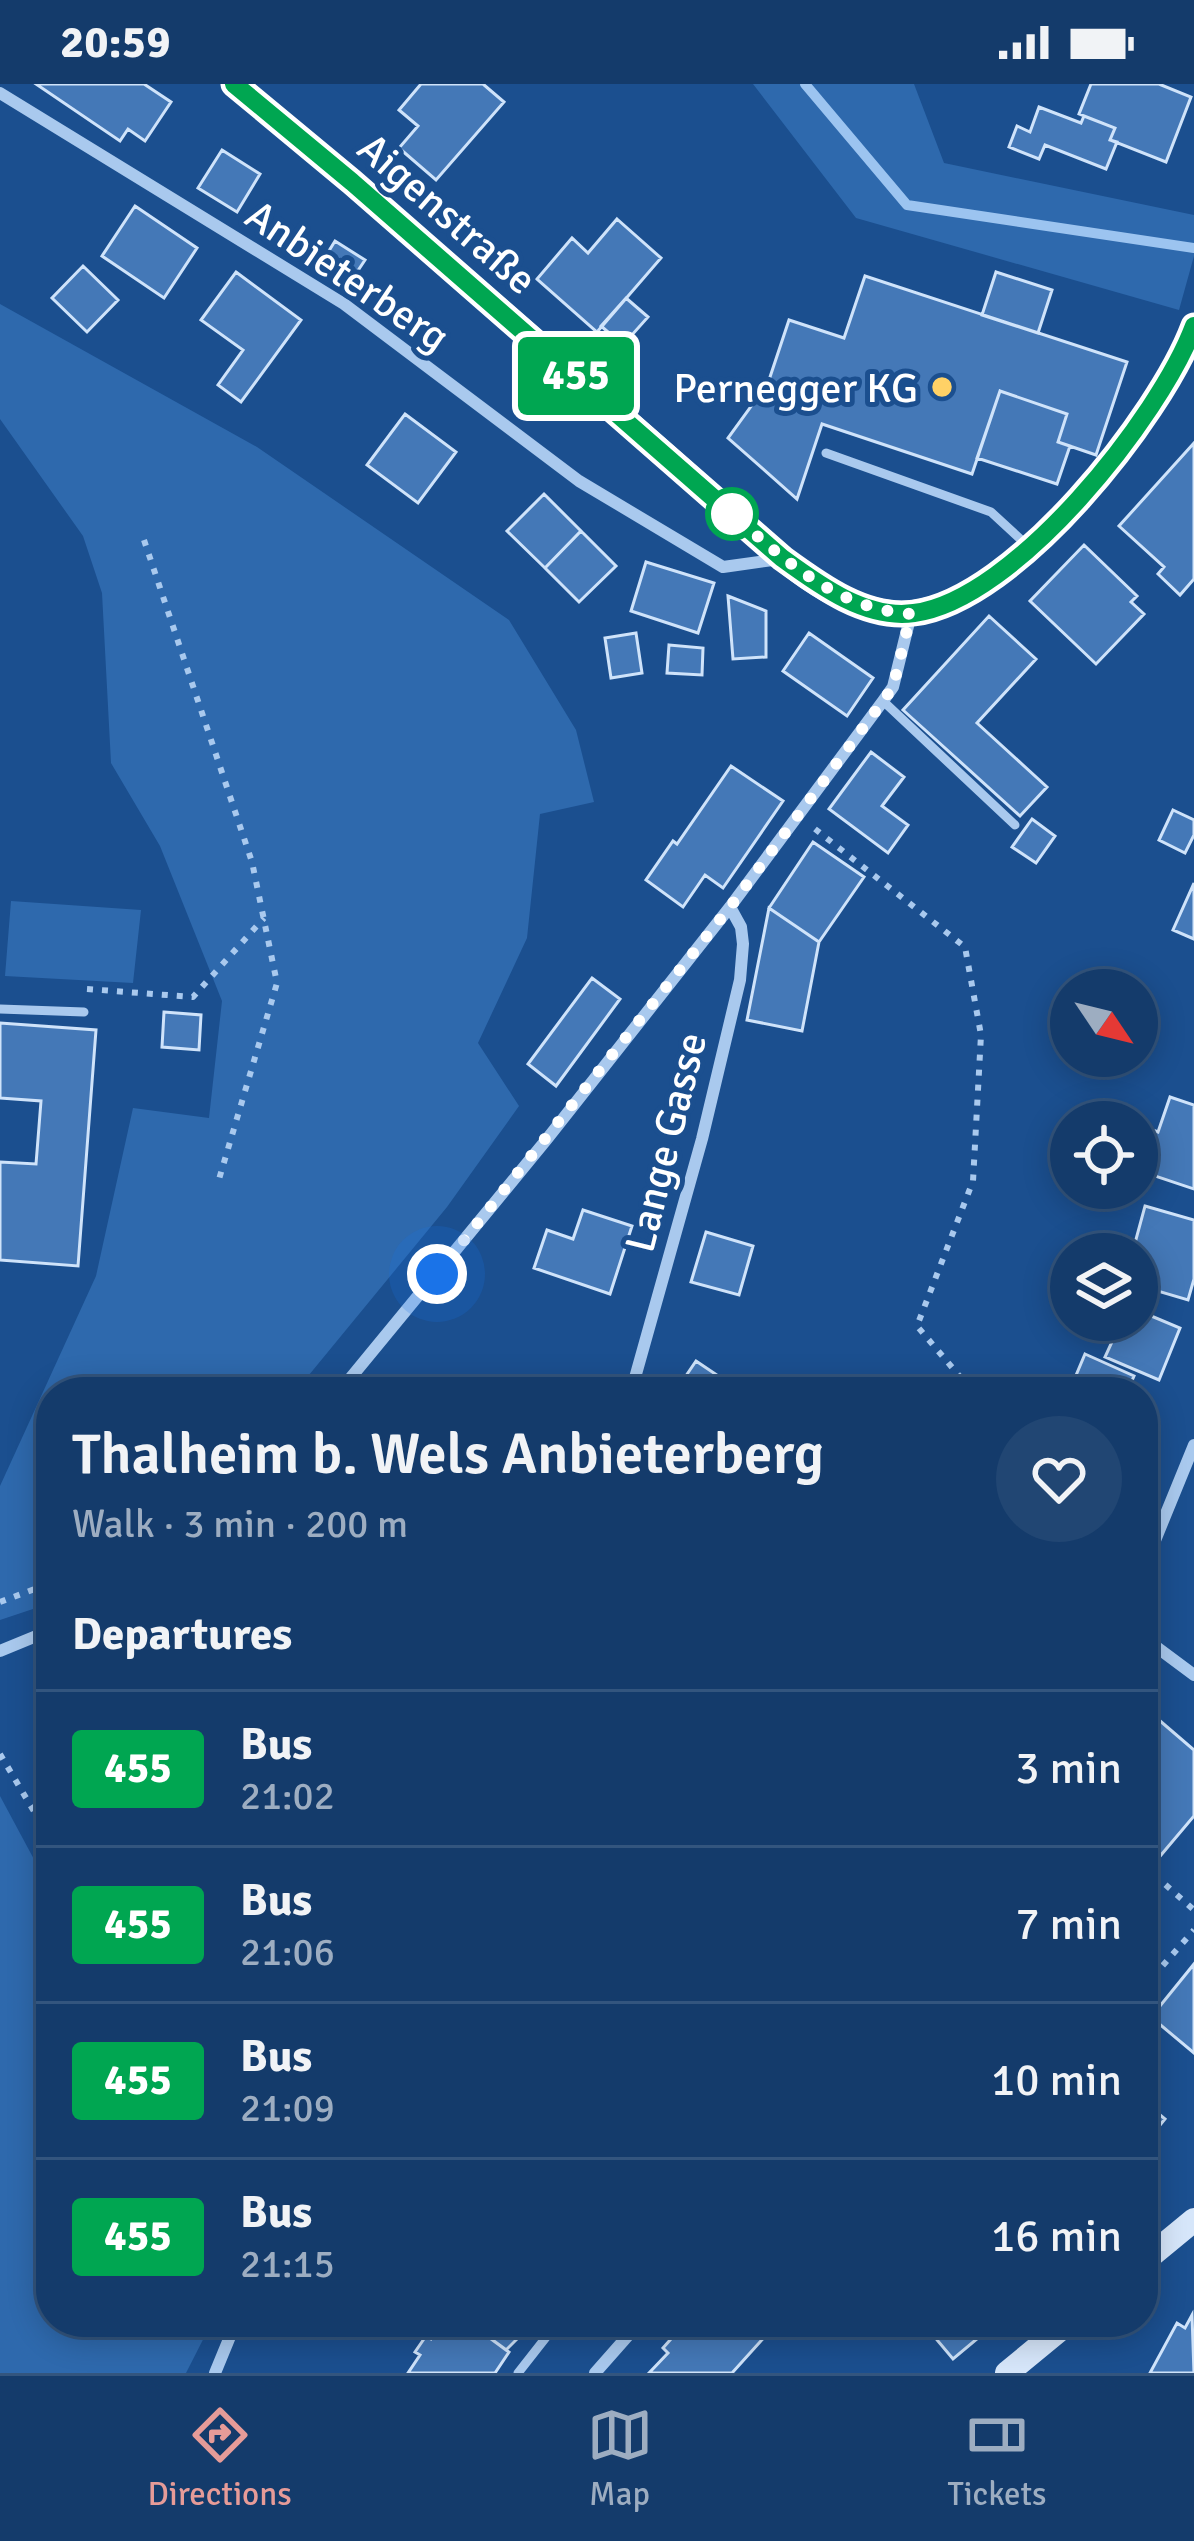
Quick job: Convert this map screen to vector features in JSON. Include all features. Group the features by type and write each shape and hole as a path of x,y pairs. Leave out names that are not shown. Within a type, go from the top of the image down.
{"street":[{"name":"Aigenstraße","path":"234,84 782,558 860,605 911,614"},
{"name":"Anbieterberg","path":"0,93 344,304 579,481 723,567 782,558"},
{"path":"351,1377 730,907 883,701 893,687 911,614 966,594 1029,547 1084,494 1138,430 1165,389 1194,326"},
{"name":"Lange Gasse","path":"635,1377 740,980 743,944 730,907"},
{"path":"1158,1533 1194,1445"},
{"path":"0,1651 36,1636"},
{"path":"1158,1647 1194,1675"},
{"path":"1158,2250 1194,2220"},
{"path":"214,2373 230,2337"},
{"path":"595,2373 627,2337"},
{"path":"1007,2373 1051,2337"}],"lane":[{"path":"826,453 991,512 1029,547"},
{"path":"883,701 1015,825"},
{"path":"0,1009 84,1012"},
{"path":"518,2373 546,2337"}],"path":[{"path":"144,540 252,862 277,983 217,1186"},
{"path":"798,815 965,947 980,1035 973,1181 917,1326 960,1377"},
{"path":"84,1012 85,988 193,997 264,918"},
{"path":"0,1602 36,1589"},
{"path":"0,1754 36,1815"},
{"path":"1158,1878 1194,1910"},
{"path":"1158,1971 1194,1930"}],"shaded area":[{"path":"753,84 914,84 944,163 1194,215 1194,256 1179,310 856,218"},
{"path":"0,304 257,447 509,620 576,730 594,802 540,814 527,938 478,1043 519,1106 447,1207 307,1377 50,1377 96,1276 133,1108 209,1118 222,1001 160,846 111,763 102,593 83,536 0,419"},
{"path":"11,901 141,910 133,983 5,976"},
{"path":"36,1407 36,1608 0,1620 0,1486"},
{"path":"0,1796 36,1863 36,2337 204,2337 186,2373 0,2373"}],"building":[{"path":"36,84 144,84 171,102 145,141 128,129 120,141"},
{"path":"421,84 483,84 504,102 436,180 399,148 418,126 399,110"},
{"path":"1091,84 1159,84 1191,97 1166,162 1110,140 1115,128 1079,114"},
{"path":"1039,107 1081,123 1084,116 1115,128 1110,140 1117,142 1106,169 1045,145 1039,159 1009,147 1017,126 1030,132"},
{"path":"222,150 260,174 237,212 198,188"},
{"path":"135,206 197,248 164,298 102,256"},
{"path":"617,219 661,258 597,332 537,279 572,238 588,253"},
{"path":"335,241 365,260 345,290 316,272"},
{"path":"83,266 118,300 87,332 52,298"},
{"path":"236,272 301,320 241,402 218,385 243,350 201,320"},
{"path":"996,272 1052,290 1038,333 982,315"},
{"name":"Pernegger KG","path":"865,276 1127,362 1096,455 1058,442 1067,414 1000,391 972,474 822,424 797,499 728,438 768,383 789,320 844,338"},
{"path":"626,298 648,317 623,345 601,326"},
{"path":"1000,391 1067,414 1058,442 1070,446 1057,484 977,458"},
{"path":"405,414 456,452 418,503 367,465"},
{"path":"1194,443 1194,579 1180,595 1158,574 1164,567 1119,526"},
{"path":"544,494 581,531 545,568 507,531"},
{"path":"581,531 616,566 579,602 545,568"},
{"path":"1084,545 1137,596 1131,602 1144,614 1096,664 1030,601"},
{"path":"646,562 714,583 698,633 631,611"},
{"path":"728,596 766,611 766,657 733,659"},
{"path":"989,616 1036,659 977,723 1047,787 1020,816 903,710"},
{"path":"636,633 642,673 611,678 605,638"},
{"path":"809,633 873,678 847,716 783,671"},
{"path":"669,645 703,648 702,675 667,673"},
{"path":"871,752 904,777 882,806 908,825 888,853 829,809"},
{"path":"731,766 783,801 723,888 705,875 683,907 646,880"},
{"path":"1173,810 1194,820 1194,835 1185,853 1159,840"},
{"path":"1032,819 1055,836 1036,863 1012,847"},
{"path":"813,842 864,877 819,942 769,908"},
{"path":"1194,883 1194,939 1173,930"},
{"path":"769,908 819,942 802,1031 747,1020"},
{"path":"592,978 620,999 556,1086 528,1064"},
{"path":"164,1012 201,1015 199,1050 162,1047"},
{"path":"0,1023 96,1030 78,1266 0,1260 0,1162 36,1164 41,1101 0,1098"},
{"path":"1170,1097 1194,1105 1194,1189 1158,1177 1158,1132"},
{"path":"1144,1209 1194,1220 1194,1279 1188,1300 1158,1291 1158,1233 1138,1233"},
{"path":"583,1210 632,1226 610,1294 534,1268 547,1230 573,1239"},
{"path":"706,1232 753,1246 739,1295 691,1282"},
{"path":"1158,1319 1180,1328 1159,1380 1105,1357 1112,1341 1158,1341"},
{"path":"1085,1354 1134,1376 1134,1377 1075,1377"},
{"path":"696,1361 720,1377 685,1377"},
{"path":"1158,1719 1194,1750 1194,1816 1161,1855"},
{"path":"1194,1964 1194,2053 1158,2023 1158,2008"},
{"path":"1192,2315 1194,2373 1150,2373 1177,2323 1185,2328"},
{"path":"425,2337 488,2337 509,2352 495,2373 408,2373 420,2355 415,2352"},
{"path":"488,2337 519,2337 506,2350"},
{"path":"673,2337 764,2337 732,2373 649,2373 668,2353 663,2348"},
{"path":"935,2337 979,2337 953,2359"}],"waterway":[{"path":"805,84 907,205 1194,248"}],"bus line":[{"name":"455","path":"234,84 782,558 835,593 886,612 911,614 938,608 992,577 1029,547 1084,494 1138,430 1165,389 1194,326"}],"place":[{"name":"Pernegger KG","path":"942,387"}],"route":[{"path":"437,1274 730,907 893,687 911,614 860,605 835,593 782,558 732,514"}]}
